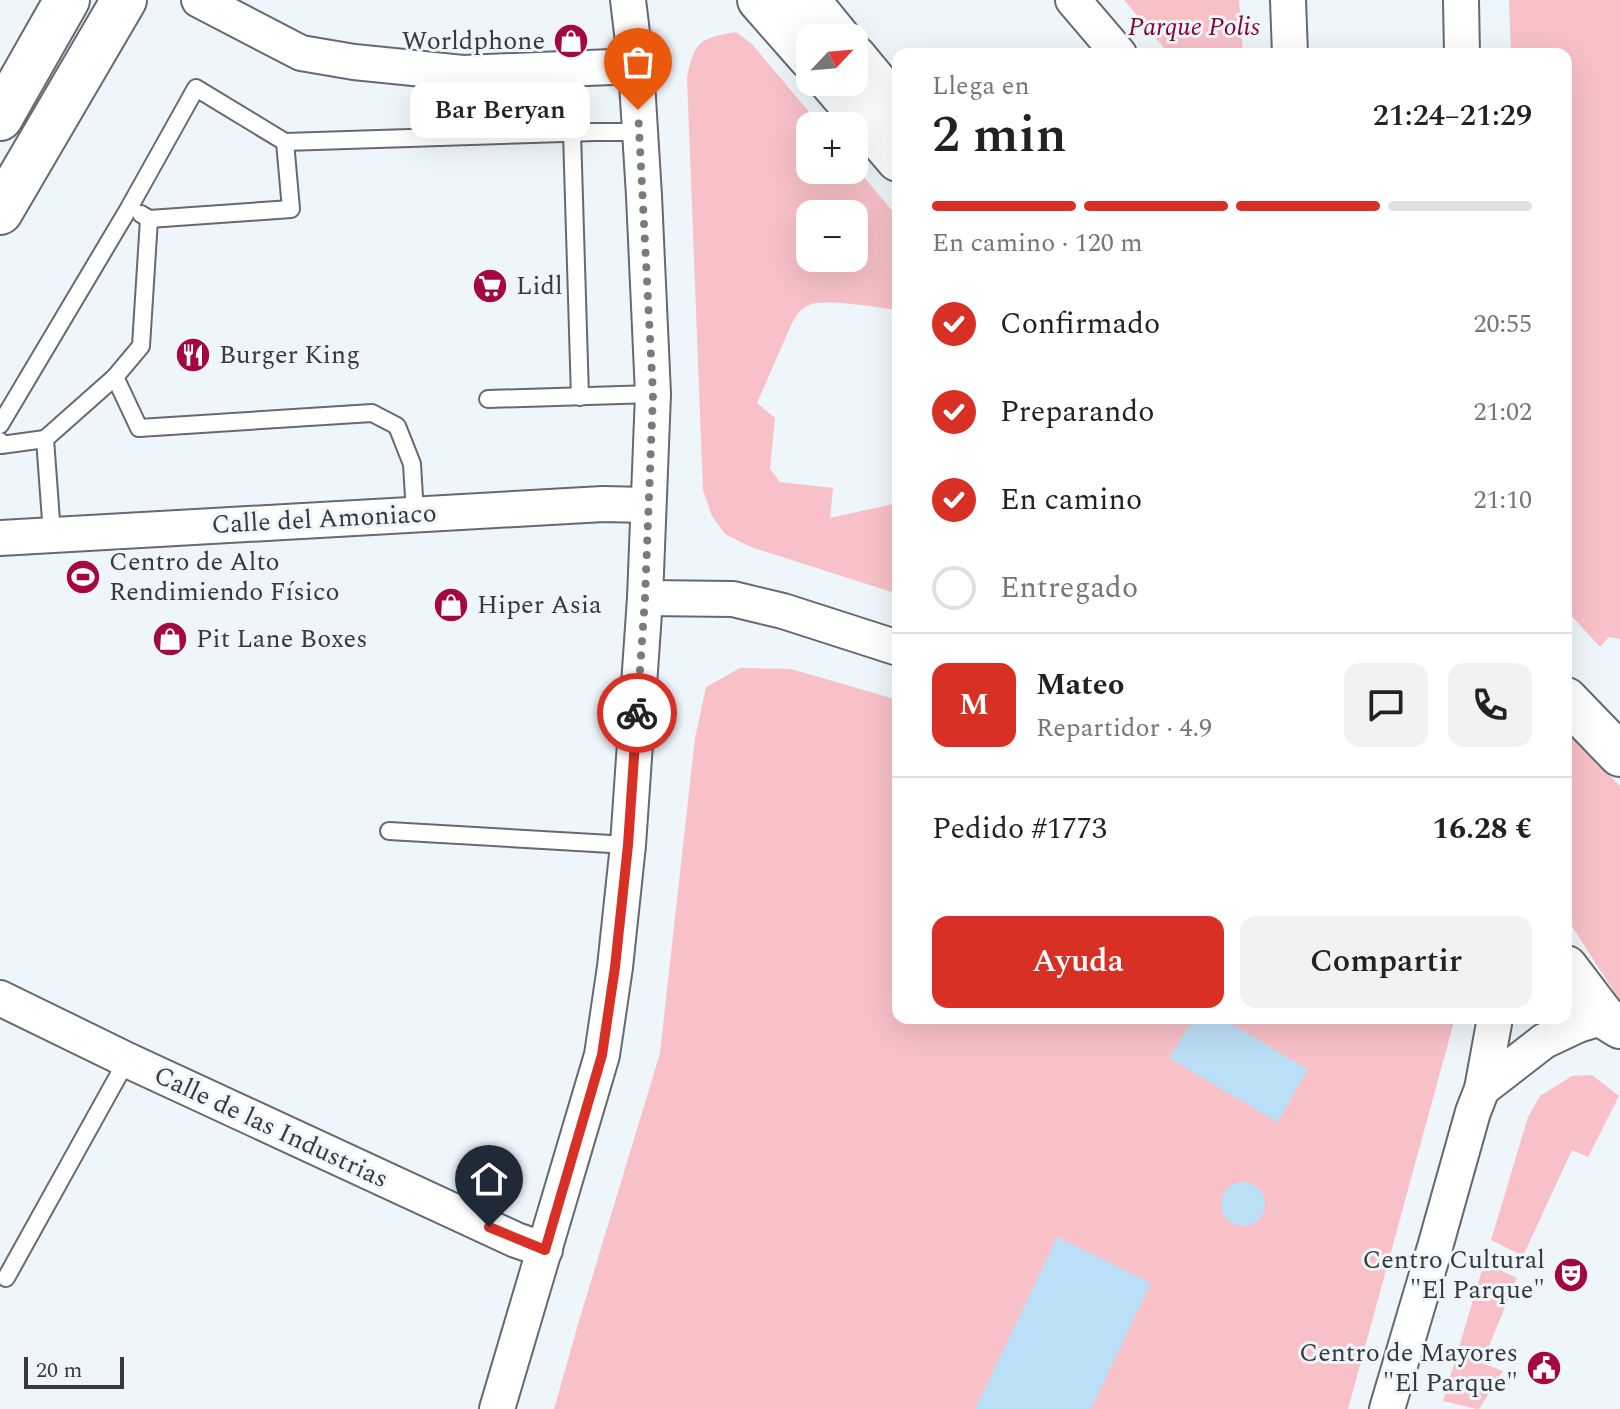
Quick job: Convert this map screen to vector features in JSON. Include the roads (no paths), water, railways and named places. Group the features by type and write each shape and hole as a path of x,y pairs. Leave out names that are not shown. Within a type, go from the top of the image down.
{"main road":[{"path":"0,118 13,85 67,0"},
{"path":"0,212 124,0"}],"street":[{"path":"199,0 301,53 354,62 463,73 636,66"},
{"path":"497,1409 602,1055 628,845 645,598 653,394 636,66 628,0"},
{"path":"759,0 796,42"},
{"path":"808,0 828,24"},
{"path":"1073,0 1114,48"},
{"path":"1288,0 1290,48"},
{"path":"1461,0 1462,48"},
{"path":"868,73 892,102"},
{"path":"843,96 892,153"},
{"name":"Calle del Amoniaco","path":"0,538 603,504 647,505"},
{"path":"645,598 733,599 783,611 892,646"},
{"path":"1572,705 1619,750"},
{"path":"1572,974 1612,1022"},
{"name":"Calle de las Industrias","path":"0,998 516,1240 545,1250"},
{"path":"1482,1089 1544,1041 1578,1025 1612,1022"},
{"path":"1393,1407 1435,1247 1482,1089 1494,1024"}],"lane":[{"path":"0,425 129,208 196,88 285,142 639,132"},
{"path":"572,133 580,397"},
{"path":"129,208 149,219 291,209 285,142"},
{"path":"0,441 1,445 45,439 115,377 141,346 149,219"},
{"path":"115,377 139,428 372,413 397,426 412,464 415,514"},
{"path":"488,399 653,394"},
{"path":"45,439 52,534"},
{"path":"389,831 628,845"},
{"path":"6,1278 127,1060"}],"water":[{"path":"1190,1024 1232,1024 1308,1070 1277,1122 1169,1058"},
{"path":"1243,1182 1259,1188 1265,1204 1259,1220 1243,1226 1227,1220 1221,1204 1227,1188"},
{"path":"1057,1237 1151,1283 1091,1409 975,1409"}],"place":[{"name":"Worldphone","path":"571,41"},
{"name":"Bar Beryan","path":"638,110"},
{"name":"Lidl","path":"490,286"},
{"name":"Burger King","path":"193,355"},
{"name":"Centro de Alto Rendimiendo Físico","path":"83,577"},
{"name":"Hiper Asia","path":"451,605"},
{"name":"Pit Lane Boxes","path":"170,639"},
{"name":"Centro Cultural \"El Parque\"","path":"1571,1275"},
{"name":"Centro de Mayores \"El Parque\"","path":"1544,1368"}],"park label":[{"name":"Parque Polis","path":"1194,27"}]}
